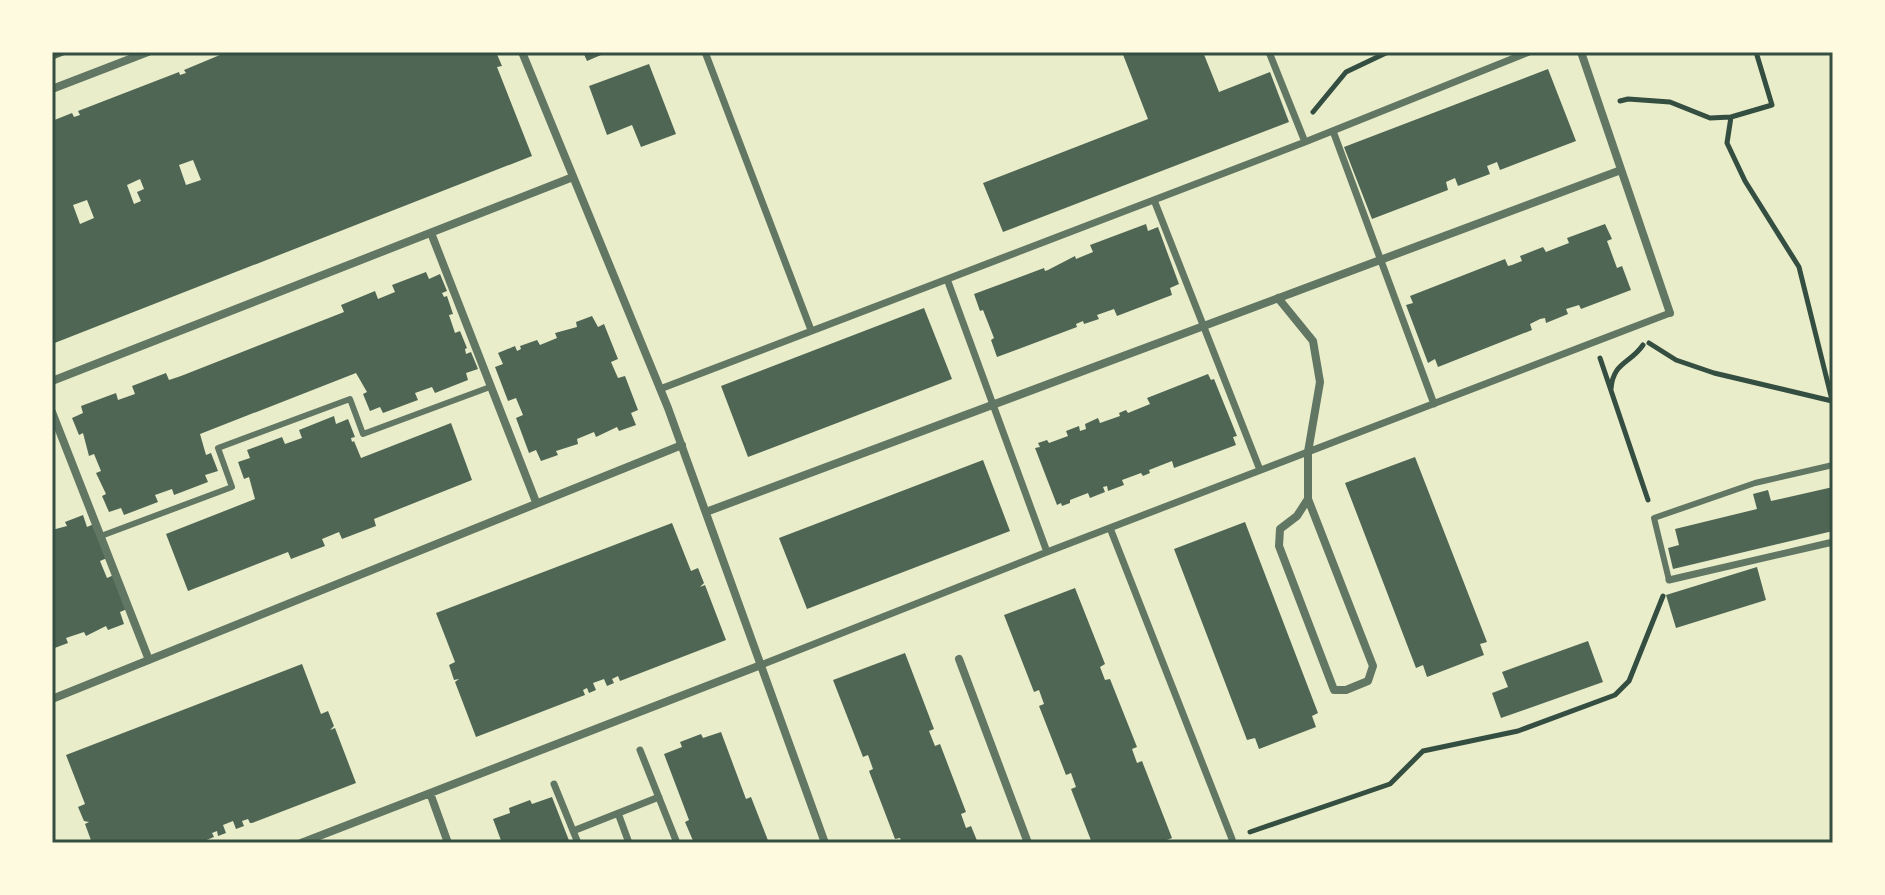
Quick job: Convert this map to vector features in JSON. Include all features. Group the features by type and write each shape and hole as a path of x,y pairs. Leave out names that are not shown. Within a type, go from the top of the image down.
{"street":[{"path":"52,89 148,52"},
{"path":"522,52 682,445 825,843"},
{"path":"705,52 811,330"},
{"path":"1269,52 1305,142"},
{"path":"660,389 1305,142 1529,52"},
{"path":"301,843 1670,313 1581,52"},
{"path":"1333,131 1434,404"},
{"path":"706,512 1621,170"},
{"path":"52,381 573,177"},
{"path":"1154,200 1260,470"},
{"path":"431,233 536,502"},
{"path":"947,279 1047,552"},
{"path":"1278,298 1313,341 1320,382 1308,452 1308,499 1373,666 1368,681 1346,690 1334,690 1279,546 1280,529 1297,516 1308,499"},
{"path":"52,412 149,660"},
{"path":"52,699 682,445"},
{"path":"1110,528 1232,839"},
{"path":"1669,580 1833,542"},
{"path":"959,659 1028,843"},
{"path":"640,750 677,843"},
{"path":"554,784 578,843"},
{"path":"430,793 448,843"},
{"path":"573,831 659,797"},
{"path":"618,813 629,843"}],"lane":[{"path":"101,536 232,487 218,448 350,399 363,434 490,387"},
{"path":"1669,580 1654,518 1755,483 1833,465"}],"path":[{"path":"1300,131 1332,86 1346,72 1388,52"},
{"path":"1600,108 1628,99 1670,102 1710,118 1731,117 1772,105 1756,52"},
{"path":"1638,326 1646,341 1676,360 1832,401 1799,267 1745,181 1727,143 1731,117"},
{"path":"1611,394 1612,376 1622,363 1636,355 1646,341"},
{"path":"1595,342 1654,518"},
{"path":"1232,839 1390,784 1423,751 1518,731 1615,695 1629,681 1669,580"}],"building":[{"path":"52,52 72,52 52,60"},
{"path":"227,52 496,52 502,66 497,67 532,156 52,344 52,121 72,113 74,117 80,115 78,111 179,72 180,75 186,73 184,70","holes":["193,160 201,180 186,185 179,165","140,179 144,189 137,192 141,201 134,204 127,185","87,200 94,218 80,224 73,205"]},
{"path":"583,52 608,52 587,61"},
{"path":"1122,52 1203,52 1219,92 1270,72 1289,122 1003,232 983,183 1148,119"},
{"path":"649,64 676,134 641,147 632,125 607,135 589,86"},
{"path":"1548,69 1576,141 1500,170 1497,162 1487,166 1490,174 1458,186 1455,178 1446,182 1448,190 1372,219 1344,147"},
{"path":"1146,224 1148,231 1158,227 1179,284 1170,288 1172,295 1117,316 1114,309 1097,315 1099,319 1084,324 1083,321 1076,324 1077,327 997,357 991,340 994,338 974,294 1044,268 1048,270 1075,256 1076,259 1093,252 1090,245"},
{"path":"1605,224 1612,239 1607,241 1617,268 1622,266 1631,290 1581,309 1579,305 1566,309 1568,314 1546,323 1545,318 1540,319 1530,324 1532,330 1438,367 1435,359 1428,363 1406,305 1413,303 1410,296 1505,259 1508,266 1512,265 1522,261 1520,256 1543,247 1546,252 1569,243 1567,238"},
{"path":"426,272 429,279 440,274 447,291 442,293 444,297 447,296 453,314 449,315 455,333 460,331 467,348 466,354 471,352 478,369 466,373 468,380 435,393 432,387 415,393 418,400 383,413 380,407 370,411 363,394 367,392 356,373 200,434 206,455 211,453 218,471 205,475 208,482 174,495 172,489 155,495 158,502 124,515 121,508 109,512 102,496 106,494 96,473 101,471 94,454 89,456 83,433 79,435 72,418 83,413 81,406 116,393 118,400 135,394 132,386 166,373 169,380 181,376 344,312 341,305 375,291 378,299 395,292 392,285"},
{"path":"924,308 952,379 748,457 721,386"},
{"path":"592,316 598,327 604,324 618,359 611,362 618,378 625,376 638,410 631,413 636,425 619,431 617,427 596,437 594,432 577,439 578,444 556,451 558,455 541,461 536,450 529,453 516,418 523,415 516,398 508,401 495,367 503,364 498,353 515,346 517,351 521,349 520,346 537,340 540,345 557,338 555,333 577,327 576,322"},
{"path":"1208,374 1211,380 1214,379 1237,436 1233,437 1236,445 1174,468 1172,461 1149,470 1150,473 1143,476 1141,473 1122,480 1124,485 1108,491 1107,486 1103,487 1105,492 1090,498 1088,493 1070,500 1070,503 1057,505 1035,448 1040,447 1038,443 1047,440 1049,443 1068,436 1066,431 1079,426 1080,431 1086,429 1085,424 1098,418 1100,423 1120,416 1119,413 1126,410 1128,413 1150,404 1147,398"},
{"path":"334,416 336,424 348,419 355,437 351,438 352,442 361,458 451,423 472,480 374,519 376,526 342,539 339,532 322,539 325,546 291,559 288,552 188,591 166,534 255,499 249,477 244,479 238,462 250,458 247,450 282,437 285,444 302,438 299,430"},
{"path":"1415,457 1487,642 1480,644 1484,655 1427,677 1423,665 1416,668 1345,483"},
{"path":"983,460 1010,531 807,609 779,538"},
{"path":"1833,487 1833,531 1673,569 1668,548 1679,545 1675,529 1757,509 1753,494 1768,490 1771,501"},
{"path":"83,515 87,527 94,524 107,558 100,561 107,578 114,575 127,609 120,612 124,624 108,630 106,626 86,636 84,632 66,638 68,643 52,649 52,530 67,526 65,522"},
{"path":"1245,522 1318,713 1312,716 1316,727 1259,749 1255,738 1247,740 1174,549"},
{"path":"672,523 691,571 698,568 704,583 700,587 705,585 726,640 620,681 618,676 612,679 614,683 607,686 604,679 593,683 596,690 589,693 587,688 583,690 585,695 476,737 455,682 459,679 454,680 449,665 455,662 436,613"},
{"path":"1757,567 1766,600 1676,628 1666,595"},
{"path":"1075,588 1105,664 1100,667 1105,680 1110,679 1137,747 1132,749 1137,763 1142,761 1172,838 1159,843 1092,843 1071,789 1076,787 1071,773 1066,775 1039,706 1044,704 1039,690 1034,692 1004,615"},
{"path":"1588,641 1603,682 1501,718 1492,693 1508,687 1502,672"},
{"path":"905,653 934,729 929,731 935,746 940,744 966,812 961,814 966,828 971,826 978,843 902,843 900,838 895,839 869,771 873,769 868,755 863,757 833,680"},
{"path":"302,664 321,714 328,711 334,726 330,730 335,728 356,783 252,823 248,819 242,821 244,826 236,829 233,821 223,825 226,833 218,836 217,831 212,833 214,837 199,843 92,843 85,824 89,822 84,821 78,807 85,804 66,755"},
{"path":"721,732 746,799 751,797 769,843 694,843 685,822 689,820 664,754 682,747 680,742 701,734 703,738"},
{"path":"552,797 570,843 502,843 493,819 510,813 509,808 530,800 532,804"}]}
